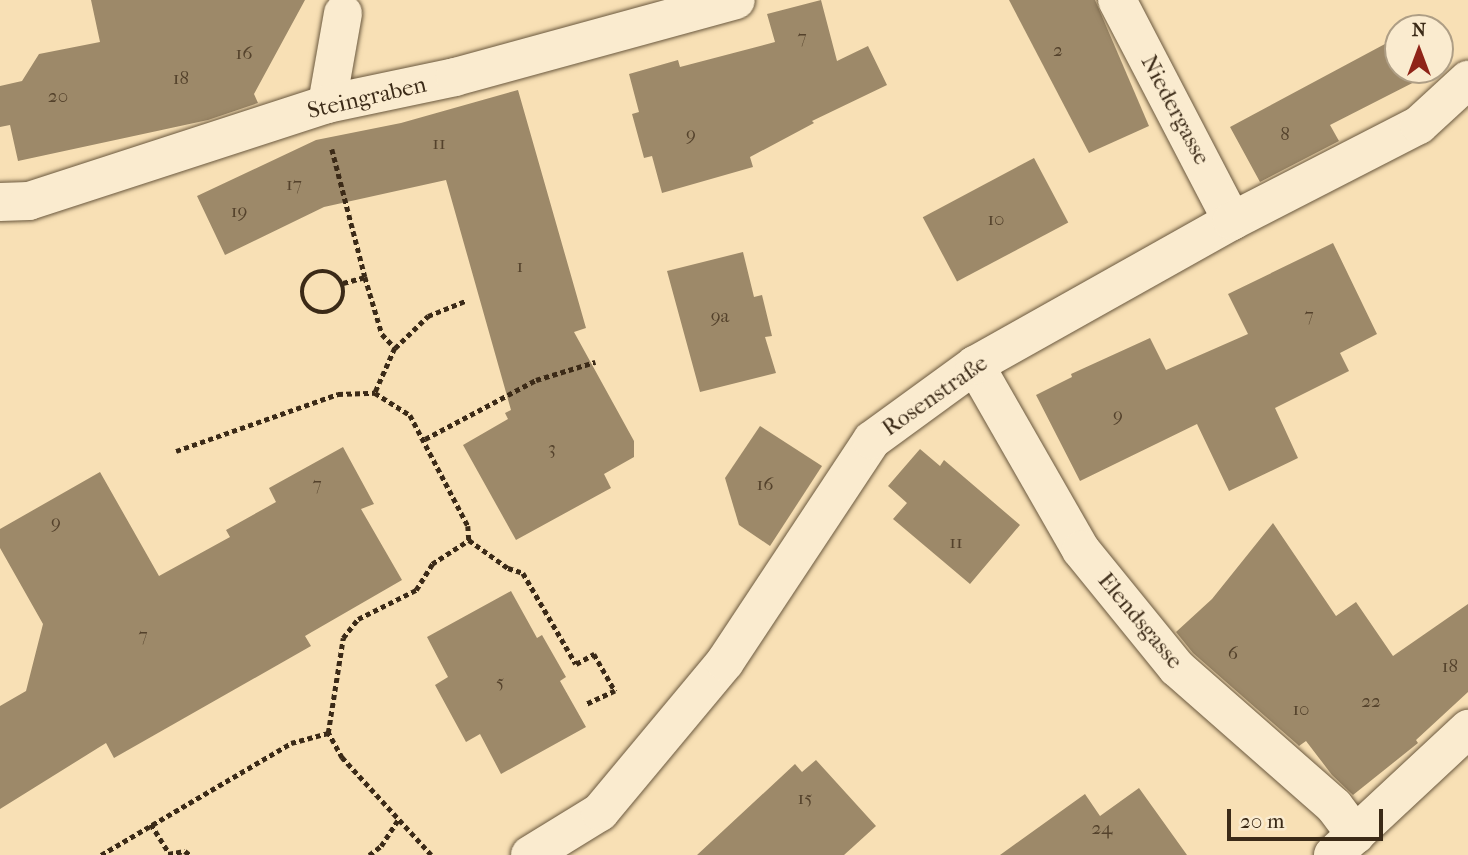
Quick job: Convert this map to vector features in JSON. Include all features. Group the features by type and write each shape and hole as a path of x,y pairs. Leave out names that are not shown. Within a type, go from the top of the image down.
{"street":[{"name":"Steingraben","path":"0,202 29,201 327,104 455,77 736,0"},
{"name":"Niedergasse","path":"1116,0 1232,222"},
{"path":"327,104 343,13"},
{"name":"Rosenstraße","path":"530,855 600,812 725,662 872,440 975,365 1232,222 1419,125 1468,80"},
{"name":"Elendsgasse","path":"975,365 1090,561 1177,668 1334,806 1345,845"},
{"path":"1345,845 1468,729"}],"path":[{"path":"327,104 328,135 365,277 382,334 395,348"},
{"path":"330,271 343,283 344,299 334,311 317,313 304,302 303,286 314,273 330,271"},
{"path":"343,283 365,277"},
{"path":"375,393 395,348 428,316 464,301"},
{"path":"425,439 536,380 596,362"},
{"path":"176,451 338,394 375,393 410,415 425,439 468,526 469,540"},
{"path":"469,540 508,568 523,573 576,664 594,654 615,691 587,704"},
{"path":"431,855 342,758 328,733 343,638 358,619 416,590 432,564 469,540"},
{"path":"102,855 151,823 291,743 328,733"},
{"path":"369,855 381,846 398,820"},
{"path":"151,823 168,854 185,851 190,855"}],"building":[{"path":"91,0 305,0 254,94 258,103 208,120 18,161 10,125 0,127 0,86 22,81 39,54 100,42"},
{"path":"821,0 837,61 868,46 887,85 812,121 814,123 750,157 753,167 662,193 652,156 644,158 632,114 639,112 629,74 678,60 680,67 775,42 767,14"},
{"path":"1009,0 1095,0 1149,126 1089,153"},
{"path":"1384,44 1384,84 1410,84 1330,125 1339,141 1260,182 1230,127"},
{"path":"518,90 586,328 574,332 634,441 634,457 604,474 611,488 516,540 463,445 508,419 505,413 511,410 446,180 324,207 225,255 197,196 316,140 401,123"},
{"path":"1034,158 1068,222 957,282 923,217"},
{"path":"1333,243 1377,334 1340,353 1349,371 1275,408 1298,458 1229,491 1197,424 1080,481 1036,395 1072,377 1071,374 1150,338 1166,370 1248,334 1228,294"},
{"path":"743,252 754,297 762,295 772,336 765,337 776,373 700,392 667,271"},
{"path":"760,426 822,466 770,546 739,525 725,478"},
{"path":"343,447 374,504 361,509 402,580 305,636 311,646 114,758 106,743 0,809 0,706 26,691 43,624 0,548 0,529 100,472 159,576 230,537 226,530 276,502 269,488"},
{"path":"920,449 940,466 944,460 1020,525 970,584 893,519 907,503 888,486"},
{"path":"1273,523 1336,616 1356,602 1393,656 1468,604 1468,692 1416,740 1418,743 1353,795 1332,775 1306,741 1299,746 1193,653 1176,632 1212,599"},
{"path":"511,591 537,638 542,635 566,677 560,681 586,727 501,774 480,734 466,742 435,685 448,677 427,637"},
{"path":"816,760 876,826 844,855 697,855 795,764 802,772"},
{"path":"1139,788 1187,855 1000,855 1085,794 1100,816"}]}
